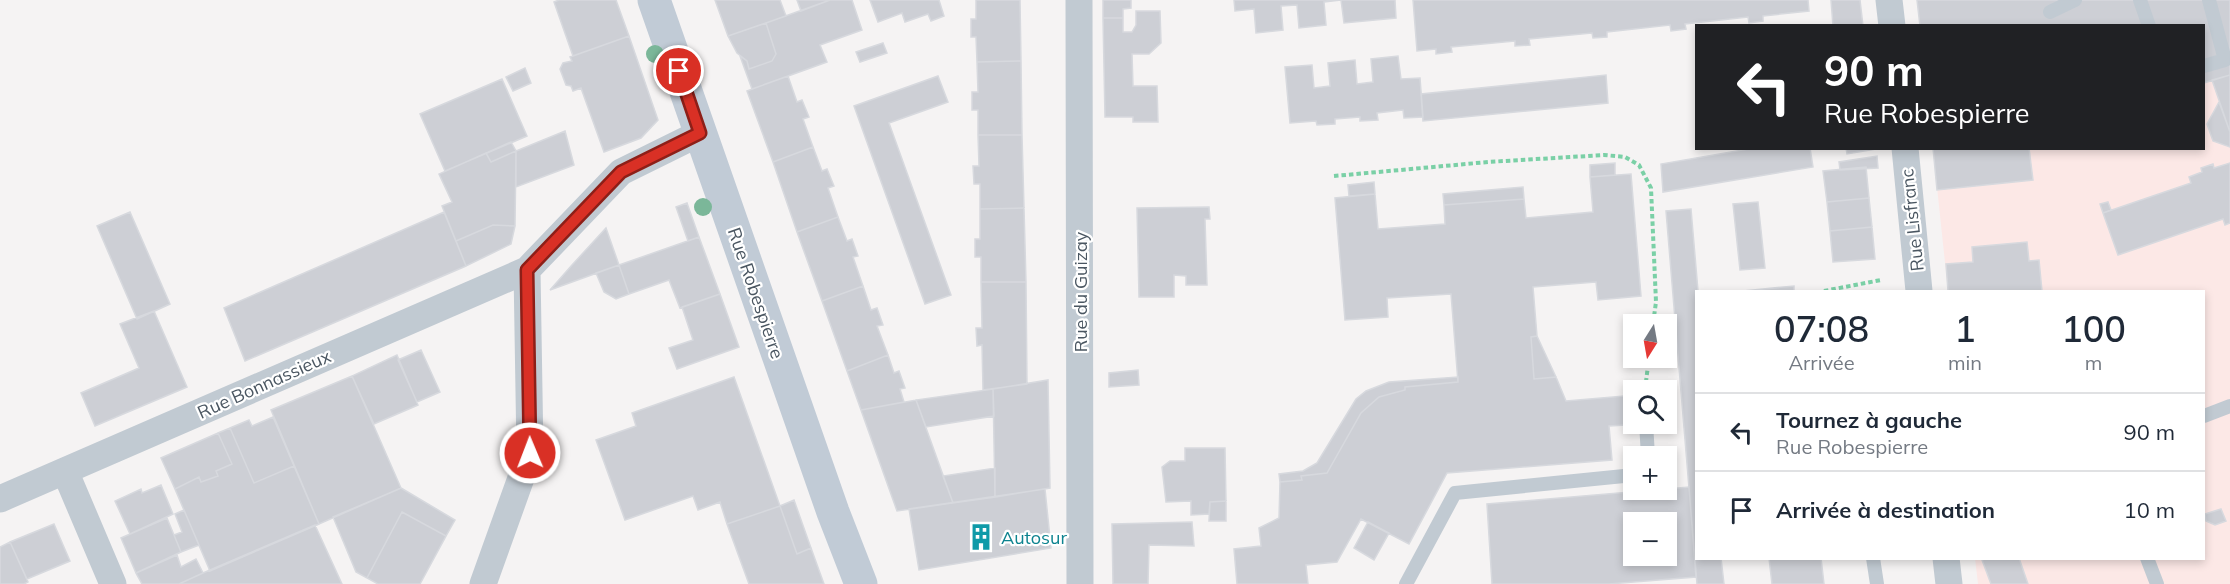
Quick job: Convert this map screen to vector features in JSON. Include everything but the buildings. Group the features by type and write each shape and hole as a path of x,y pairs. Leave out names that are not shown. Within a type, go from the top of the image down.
{"main road":[{"name":"Rue Robespierre","path":"654,0 861,584"}],"street":[{"name":"Rue du Guizay","path":"1079,0 1080,584"},
{"path":"1889,0 1892,24"},
{"path":"483,584 530,453 527,270 621,172 700,133"},
{"name":"Rue Lisfranc","path":"1905,150 1919,290"},
{"name":"Rue Bonnassieux","path":"0,499 527,270"},
{"path":"65,471 113,584"},
{"path":"1946,560 1949,584"}],"lane":[{"path":"2050,12 2075,0"},
{"path":"2140,0 2148,24"},
{"path":"2205,66 2225,60 2209,0"},
{"path":"2205,416 2230,406"},
{"path":"1406,584 1455,493 1623,477"},
{"path":"1873,560 1877,584"},
{"path":"2148,560 2157,584"}],"path":[{"path":"1334,176 1511,160 1604,155 1625,158 1640,165 1651,188 1656,302 1654,314"},
{"path":"1829,290 1881,280"}],"shaded area":[{"path":"1917,0 2230,0 2230,584 1978,584 1975,560 2205,560 2205,290 1948,290 1933,150 2205,150 2205,24 1920,24"}],"place":[{"name":"Autosur","path":"981,537"}],"route":[{"path":"530,453 527,270 621,172 700,133 679,71"}]}
